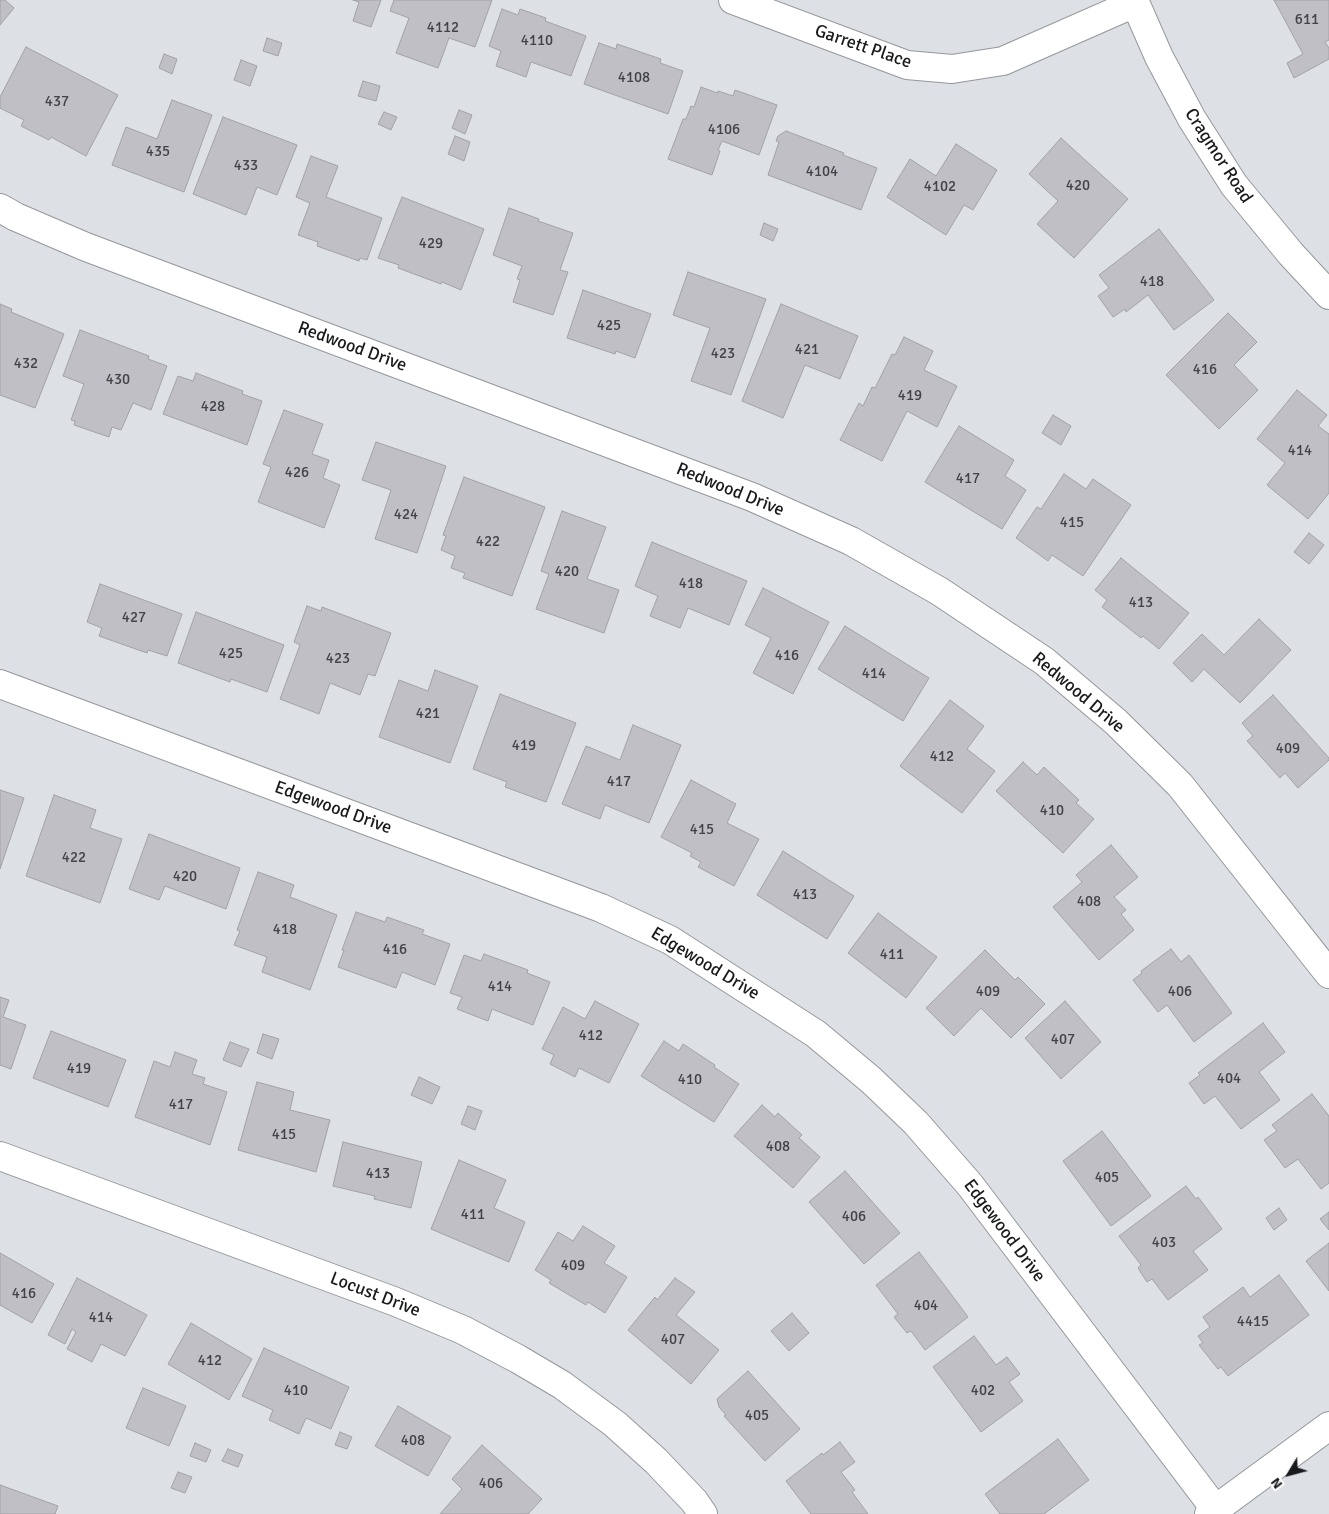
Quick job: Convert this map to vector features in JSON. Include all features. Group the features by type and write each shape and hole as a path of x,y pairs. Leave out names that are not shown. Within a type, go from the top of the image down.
{"street":[{"name":"Garrett Place","path":"733,0 907,65 952,69 1003,61 1134,1"},
{"name":"Cragmor Road","path":"1134,1 1159,57 1192,119 1234,186 1291,254 1329,294"},
{"name":"Redwood Drive","path":"0,208 86,247 752,496 851,541 939,591 1044,661 1116,722 1180,785 1329,974"},
{"name":"Edgewood Drive","path":"0,684 601,908 670,940 816,1034 871,1080 916,1123 964,1178 1214,1512"},
{"name":"Locust Drive","path":"0,1156 396,1302 463,1330 518,1358 562,1385 615,1424 656,1461 704,1514"},
{"path":"1214,1512 1329,1426"}],"building":[{"path":"0,0 5,0 14,8 0,25"},
{"path":"353,0 381,0 371,27 353,21 359,2"},
{"path":"394,0 492,0 475,47 449,38 438,68 396,53 409,18 390,11"},
{"path":"1274,0 1329,0 1329,40 1325,42 1329,48 1329,59 1294,78 1287,63 1303,54"},
{"path":"502,9 518,15 520,9 546,18 545,21 586,36 571,76 531,62 526,77 496,66 501,51 489,46"},
{"path":"267,38 282,43 278,56 263,51"},
{"path":"599,43 616,49 617,44 661,59 660,63 683,71 668,114 584,84"},
{"path":"26,47 118,95 86,156 51,137 49,140 21,126 24,120 0,108 0,97"},
{"path":"164,54 177,59 172,74 159,68"},
{"path":"241,60 257,66 250,86 234,80"},
{"path":"363,81 380,86 376,101 358,96"},
{"path":"701,87 733,96 735,90 777,105 759,155 722,141 712,175 668,159 683,119 686,119 691,106 694,107"},
{"path":"172,100 212,115 184,192 112,165 126,127 157,139"},
{"path":"459,110 472,115 465,134 452,128"},
{"path":"384,112 397,117 391,130 378,124"},
{"path":"223,117 297,145 277,195 257,187 246,215 193,194"},
{"path":"786,131 877,168 861,210 768,175 779,142 776,141 778,136"},
{"path":"455,136 470,142 464,161 448,154"},
{"path":"1061,138 1128,199 1074,258 1037,224 1058,201 1029,174"},
{"path":"956,144 997,170 973,210 964,205 946,235 887,197 910,159 936,176"},
{"path":"311,156 338,166 326,197 382,218 367,260 360,258 359,261 317,246 318,242 298,235 310,203 296,197"},
{"path":"402,197 484,229 461,290 398,268 399,265 378,258"},
{"path":"509,208 539,219 538,221 573,233 560,270 568,272 553,315 513,302 520,280 517,279 522,266 493,255"},
{"path":"764,223 778,229 773,241 760,235"},
{"path":"1159,229 1214,300 1174,330 1148,295 1126,312 1125,309 1113,317 1098,296 1109,288 1099,275"},
{"path":"688,272 766,299 731,395 691,381 710,328 673,315"},
{"path":"583,290 651,314 635,358 616,351 615,354 567,338"},
{"path":"0,304 12,309 11,312 64,334 35,408 0,395"},
{"path":"781,304 858,336 840,379 805,365 783,418 742,401"},
{"path":"1228,313 1257,342 1234,365 1258,390 1219,429 1166,375"},
{"path":"80,330 149,356 148,359 167,366 151,410 133,403 121,430 112,427 109,437 74,425 75,421 71,420 84,384 63,376"},
{"path":"904,337 933,351 924,370 957,386 937,427 907,411 882,461 840,440 859,403 863,406 872,387 875,388 892,354 895,355"},
{"path":"196,373 243,391 242,394 262,401 247,445 163,414 178,376 193,381"},
{"path":"1297,390 1327,415 1318,426 1329,434 1329,493 1308,519 1267,485 1285,463 1257,439"},
{"path":"284,410 323,424 312,454 329,460 323,478 340,485 324,528 258,502 271,467 263,464"},
{"path":"1053,415 1071,426 1061,445 1042,433"},
{"path":"959,426 1014,460 1005,476 1026,490 1002,529 925,482"},
{"path":"376,442 446,466 417,553 375,539 391,490 362,480"},
{"path":"1064,474 1086,489 1093,479 1131,505 1083,576 1052,555 1048,561 1016,538 1037,507 1041,509"},
{"path":"464,477 545,507 512,596 463,578 465,573 451,568 455,556 441,550 446,536 443,535"},
{"path":"562,511 606,527 587,579 619,590 604,633 536,609 549,574 541,571"},
{"path":"1309,533 1324,545 1309,564 1294,552"},
{"path":"652,542 747,581 729,625 688,608 680,628 650,616 658,596 635,586"},
{"path":"1121,558 1189,613 1159,649 1143,636 1141,638 1102,607 1107,600 1095,590"},
{"path":"100,584 182,614 167,656 148,650 147,653 99,636 102,628 87,622"},
{"path":"763,588 829,622 793,694 753,673 771,638 745,625"},
{"path":"307,606 321,611 322,607 391,633 375,676 368,674 360,695 330,683 319,714 280,699 300,645 294,642"},
{"path":"196,612 284,645 267,692 231,679 230,682 178,663"},
{"path":"1259,619 1291,650 1240,703 1204,669 1192,682 1173,663 1202,634 1224,655"},
{"path":"845,626 929,678 903,721 818,669"},
{"path":"435,670 478,686 450,763 379,737 399,680 428,691"},
{"path":"500,694 576,723 546,802 505,787 507,782 473,769"},
{"path":"1273,695 1329,758 1298,788 1285,773 1280,778 1247,741 1253,736 1242,723"},
{"path":"950,700 984,726 967,749 995,771 962,813 900,766"},
{"path":"633,725 681,745 649,823 605,805 600,819 562,804 586,746 620,760"},
{"path":"1023,762 1037,775 1044,767 1079,800 1076,803 1094,819 1063,853 996,791"},
{"path":"691,780 736,804 727,823 759,839 734,886 698,867 701,862 690,856 692,853 661,837"},
{"path":"0,790 24,798 0,869"},
{"path":"54,795 96,810 90,828 122,839 100,903 26,876"},
{"path":"149,834 240,868 226,909 165,886 159,900 129,889"},
{"path":"1111,845 1138,877 1114,897 1126,910 1121,914 1134,930 1099,960 1053,907 1082,882 1076,875"},
{"path":"783,851 854,896 827,939 757,895"},
{"path":"258,872 294,885 290,897 337,915 310,990 262,972 267,957 234,945 240,931 237,930"},
{"path":"356,912 385,922 387,917 424,930 422,934 450,944 435,985 402,972 396,988 338,967"},
{"path":"878,913 937,957 906,998 848,953"},
{"path":"1171,949 1181,962 1189,955 1232,1013 1194,1042 1167,1005 1158,1012 1133,980 1142,973 1141,971"},
{"path":"985,950 1015,980 1018,977 1045,1004 1011,1038 981,1008 954,1036 926,1008"},
{"path":"484,954 528,970 527,973 550,982 533,1025 492,1009 488,1021 457,1009 462,997 450,993 464,955 481,961"},
{"path":"0,997 9,1000 3,1017 26,1025 11,1069 0,1065"},
{"path":"595,1001 639,1024 609,1083 579,1068 575,1077 550,1064 554,1055 542,1049 563,1007 585,1019"},
{"path":"1065,1001 1101,1042 1061,1079 1025,1038"},
{"path":"1263,1023 1285,1052 1259,1072 1280,1100 1241,1129 1215,1096 1204,1104 1189,1083 1200,1075 1198,1073"},
{"path":"51,1031 126,1060 108,1107 33,1078"},
{"path":"263,1034 279,1039 272,1059 257,1053"},
{"path":"664,1041 679,1051 683,1044 715,1065 714,1067 739,1084 714,1122 641,1076"},
{"path":"230,1042 249,1049 241,1067 223,1060"},
{"path":"175,1052 197,1060 192,1074 205,1078 203,1084 227,1092 210,1145 135,1117 154,1061 170,1067"},
{"path":"419,1077 440,1087 432,1104 411,1095"},
{"path":"257,1082 294,1092 290,1110 330,1120 316,1172 238,1150"},
{"path":"1312,1094 1329,1116 1329,1183 1321,1189 1298,1159 1285,1168 1264,1140 1277,1131 1272,1125"},
{"path":"762,1105 775,1117 778,1113 802,1135 799,1138 820,1157 793,1188 734,1136"},
{"path":"468,1106 482,1111 475,1130 461,1124"},
{"path":"1102,1131 1151,1196 1111,1226 1063,1161"},
{"path":"343,1142 422,1162 411,1208 374,1199 375,1196 333,1186"},
{"path":"459,1160 506,1180 494,1208 525,1222 509,1262 431,1229"},
{"path":"845,1171 900,1233 864,1264 809,1202"},
{"path":"1186,1186 1196,1199 1198,1197 1222,1229 1193,1251 1208,1270 1168,1300 1152,1279 1147,1282 1138,1268 1141,1265 1119,1236"},
{"path":"1279,1208 1287,1220 1274,1230 1266,1218"},
{"path":"1329,1212 1329,1230 1320,1219"},
{"path":"583,1226 615,1246 604,1263 627,1277 605,1313 588,1302 586,1305 549,1283 551,1280 535,1270 558,1232 573,1241"},
{"path":"1329,1243 1329,1291 1306,1261"},
{"path":"919,1252 968,1317 925,1350 911,1331 907,1333 894,1317 898,1314 876,1285"},
{"path":"0,1253 54,1284 32,1323 0,1305"},
{"path":"1279,1275 1309,1315 1228,1376 1221,1367 1218,1369 1199,1345 1203,1343 1198,1336 1210,1327 1203,1317 1243,1287 1250,1297"},
{"path":"77,1278 147,1315 125,1356 101,1344 92,1362 67,1349 76,1332 72,1329 65,1344 48,1335"},
{"path":"675,1278 695,1292 676,1315 719,1350 691,1384 628,1330 655,1297 657,1300"},
{"path":"792,1313 809,1333 789,1351 771,1331"},
{"path":"191,1323 252,1359 229,1400 168,1364"},
{"path":"974,1336 996,1365 1007,1357 1020,1374 1009,1382 1023,1401 981,1432 933,1367"},
{"path":"264,1348 349,1387 331,1429 306,1418 299,1434 269,1420 273,1410 242,1396"},
{"path":"748,1371 800,1429 765,1461 724,1416 726,1415 719,1407 717,1399"},
{"path":"143,1388 186,1406 169,1446 126,1428"},
{"path":"398,1406 451,1437 428,1476 375,1446"},
{"path":"340,1432 352,1437 347,1449 335,1445"},
{"path":"1058,1439 1089,1480 1044,1514 1000,1514 985,1494"},
{"path":"840,1442 855,1462 841,1472 855,1490 852,1492 868,1514 811,1514 786,1481 822,1453 823,1455"},
{"path":"195,1443 211,1450 206,1462 190,1456"},
{"path":"482,1445 542,1499 528,1514 440,1514 462,1489 452,1479"},
{"path":"228,1449 243,1455 238,1467 222,1461"},
{"path":"178,1472 192,1477 185,1493 171,1488"},
{"path":"0,1485 58,1506 55,1514 0,1514"}]}
